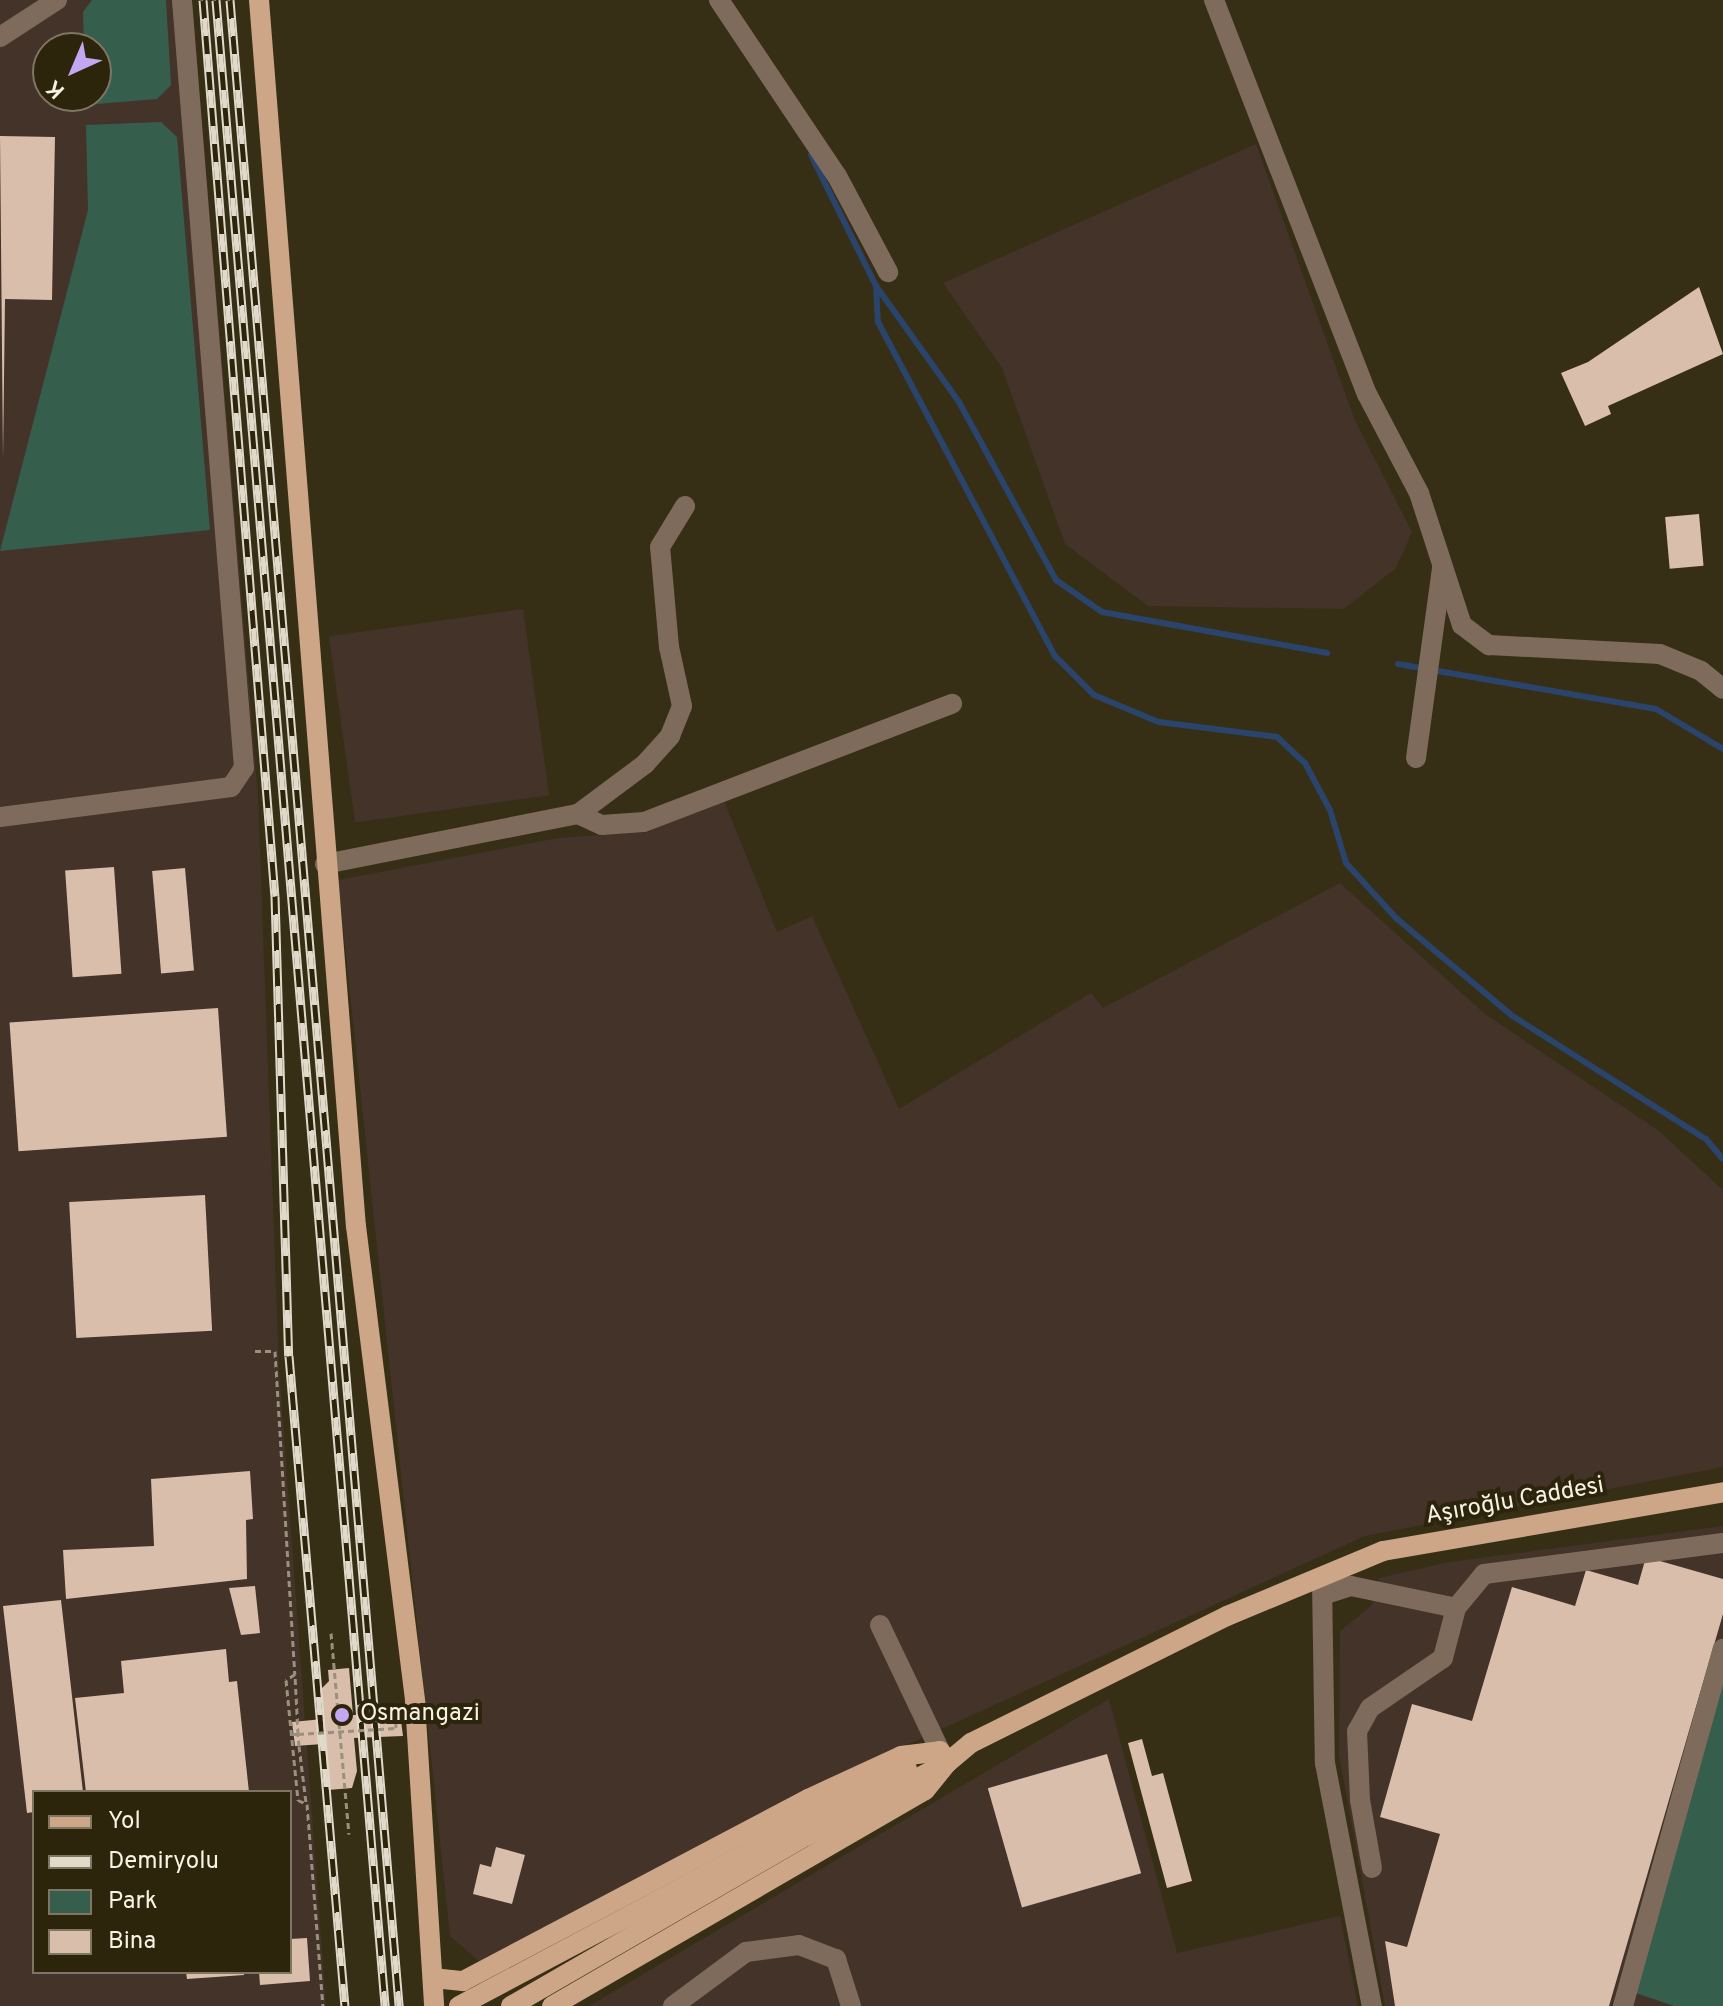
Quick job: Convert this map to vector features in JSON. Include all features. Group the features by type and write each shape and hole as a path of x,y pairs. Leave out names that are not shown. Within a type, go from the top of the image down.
{"main road":[{"path":"259,0 356,1226 415,1702 434,2006"},
{"name":"Aşıroğlu Caddesi","path":"944,1757 1131,1661 1323,1586 1383,1551 1723,1492"},
{"path":"433,1978 463,1981 808,1799 901,1756 944,1757"},
{"path":"459,2006 944,1757"},
{"path":"552,2006 925,1790 944,1757"},
{"path":"511,2006 804,1828"}],"street":[{"path":"0,37 57,0"},
{"path":"0,817 231,787 244,768 182,0"},
{"path":"719,0 837,176 888,272"},
{"path":"1214,0 1367,394 1419,493 1462,625 1489,645 1660,654 1701,671 1723,689"},
{"path":"325,864 578,814 645,764 670,736 682,706 669,647 660,547 685,506"},
{"path":"1416,758 1443,564"},
{"path":"578,814 602,825 644,822 952,704"},
{"path":"1372,1868 1360,1800 1357,1731 1370,1708 1443,1658 1456,1608 1484,1574 1723,1543"},
{"path":"1372,2006 1325,1763 1323,1586 1351,1586 1456,1608"},
{"path":"880,1625 944,1757"},
{"path":"1623,2006 1723,1649"},
{"path":"673,2006 746,1952 799,1945 836,1959 851,2006"}],"path":[{"path":"255,1351 275,1351 298,1721 298,1800 307,1804"},
{"path":"331,1633 349,1834"},
{"path":"295,1674 286,1680 307,1804 323,2006"},
{"path":"296,1734 396,1728 395,1713"}],"shaded area":[{"path":"0,0 192,0 258,795 279,1368 326,2006 0,2006"},
{"path":"1256,144 1354,418 1412,532 1396,568 1344,609 1148,606 1065,544 1002,368 943,283"},
{"path":"523,609 549,795 355,822 329,636"},
{"path":"720,791 777,932 812,916 899,1109 1091,993 1103,1008 1340,883 1485,1014 1659,1131 1723,1190 1723,1467 1365,1536 834,1778 482,1964 450,1936 338,880 558,838 648,832"},
{"path":"1723,1526 1723,2006 1385,2006 1339,1755 1340,1631 1372,1605 1379,1578 1449,1562"},
{"path":"1109,1699 1177,1953 1340,1916 1358,2006 589,2006"}],"green space":[{"path":"92,0 166,0 171,85 157,99 112,103 112,32 84,32 83,12"},
{"path":"161,122 177,137 210,530 0,551 88,210 86,125"},
{"path":"1723,1682 1723,2006 1674,2006 1630,1991"}],"building":[{"path":"0,136 55,137 52,300 5,299 3,459"},
{"path":"1699,287 1723,354 1608,406 1611,414 1585,426 1561,373 1588,362"},
{"path":"1699,514 1704,566 1670,569 1665,517"},
{"path":"114,867 121,974 73,977 65,870"},
{"path":"185,868 194,971 161,973 152,871"},
{"path":"218,1008 227,1137 19,1151 10,1023"},
{"path":"205,1195 212,1331 76,1338 69,1202"},
{"path":"250,1471 253,1519 246,1520 247,1579 66,1599 63,1550 154,1546 151,1479"},
{"path":"1646,1557 1723,1579 1723,1614 1609,2006 1395,2006 1385,1941 1407,1947 1440,1834 1380,1817 1412,1704 1472,1721 1512,1587 1575,1606 1586,1570 1638,1585"},
{"path":"255,1586 260,1633 241,1635 229,1588"},
{"path":"61,1600 83,1790 32,1790 32,1812 27,1813 3,1606"},
{"path":"226,1649 229,1682 237,1681 249,1790 86,1790 75,1698 124,1693 121,1661"},
{"path":"349,1668 353,1715 400,1713 403,1736 354,1738 357,1771 352,1788 328,1790 323,1744 295,1746 292,1722 323,1719 320,1690 329,1681 328,1670"},
{"path":"1142,1739 1152,1776 1163,1773 1192,1881 1167,1888 1128,1743"},
{"path":"1107,1754 1141,1873 1022,1907 988,1788"},
{"path":"496,1847 525,1855 512,1904 473,1894 480,1864 491,1867"},
{"path":"307,1938 310,1981 260,1985 259,1974 292,1974 292,1939"},
{"path":"186,1974 244,1974 244,1975 187,1979"}],"waterway":[{"path":"811,155 876,286 959,402 1056,580 1102,612 1327,653"},
{"path":"876,286 878,322 1055,656 1094,695 1159,722 1277,737 1305,763 1330,810 1346,863 1396,918 1511,1015 1706,1139 1723,1159"},
{"path":"1398,664 1656,709 1723,749"}],"railway":[{"path":"203,0 275,896 289,1356 345,2006"},
{"path":"216,0 385,2006"},
{"path":"230,0 399,2006"}],"place":[{"name":"Osmangazi","path":"342,1715"}]}
